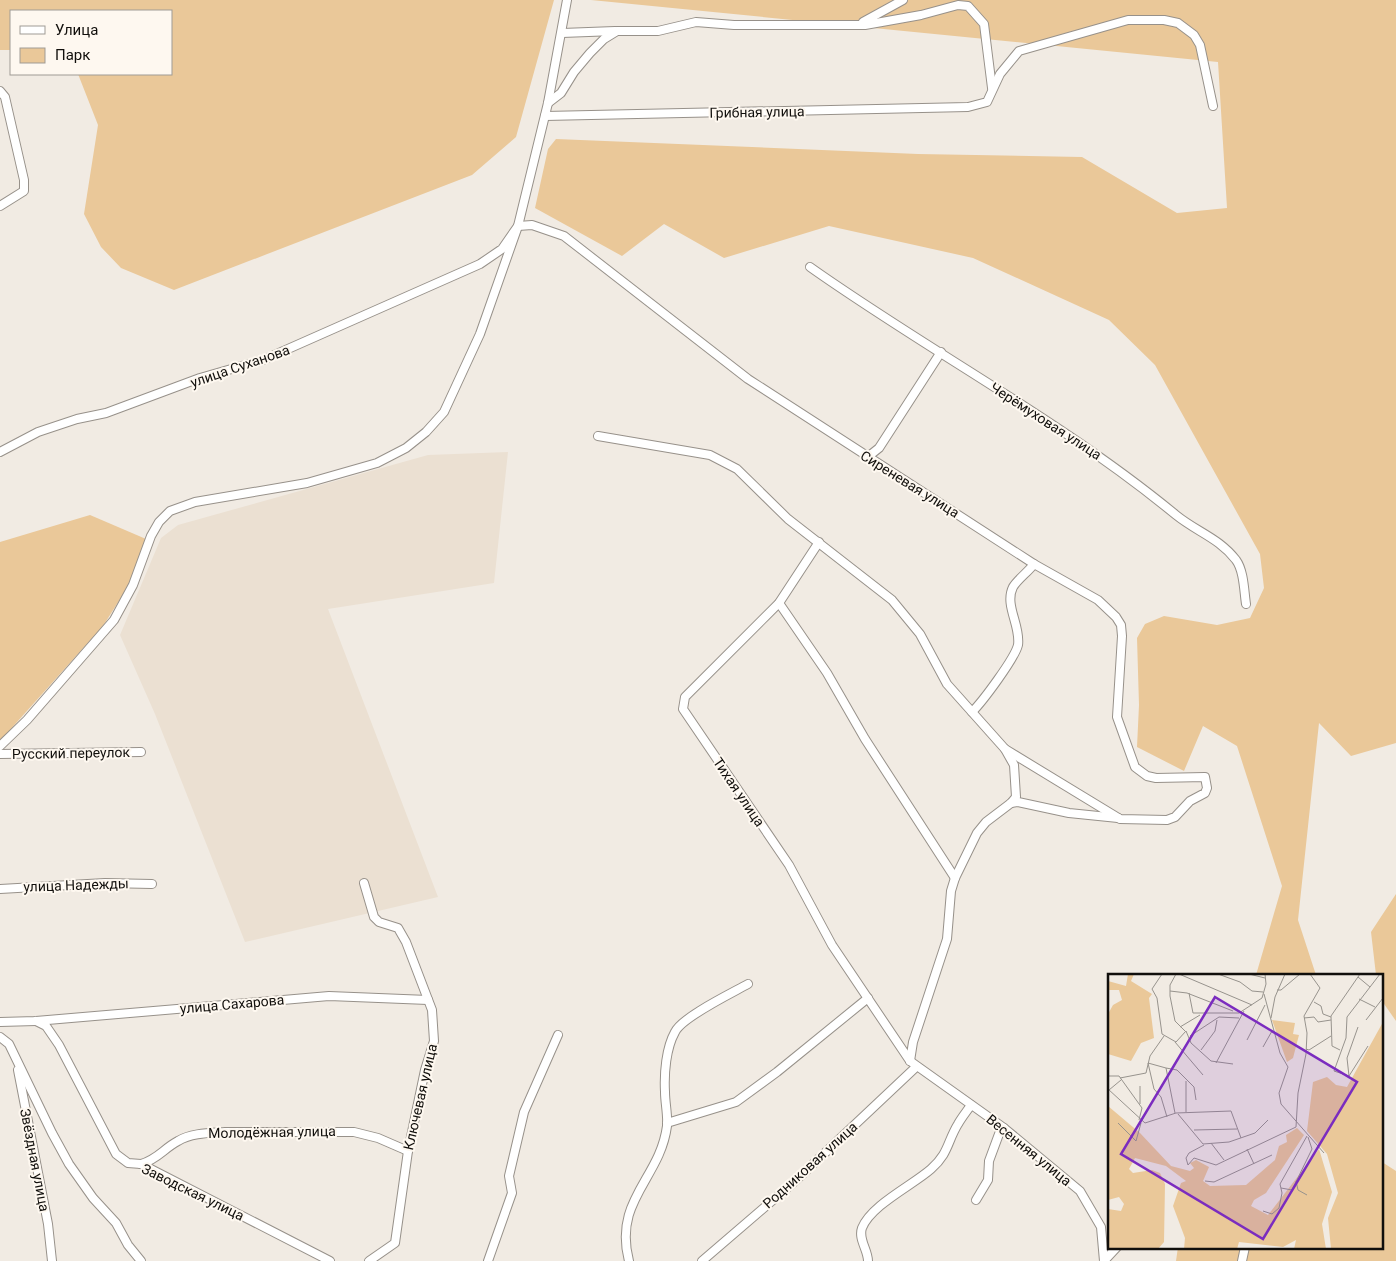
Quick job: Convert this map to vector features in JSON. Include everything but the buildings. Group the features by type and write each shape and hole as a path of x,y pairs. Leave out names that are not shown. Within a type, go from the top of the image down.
{"street":[{"path":"0,746 27,720 114,620 133,584 151,536 159,522 170,511 196,502 307,483 377,463 406,448 426,432 444,412 480,334 518,226 548,103 568,0"},
{"path":"860,25 903,0"},
{"path":"562,34 658,31 696,22 734,25 860,25 921,15 958,5 968,6 984,24 992,88"},
{"path":"992,88 1010,60 1020,50 1128,20 1164,20 1178,24 1194,35 1200,45 1213,106"},
{"path":"548,103 561,93 574,72 590,52 604,39 617,31"},
{"name":"Грибная улица","path":"545,116 968,107 987,102 992,88"},
{"path":"0,92 5,97 24,180 24,191 0,206"},
{"name":"Сиреневая улица","path":"518,226 532,225 564,236 748,379 864,456 1034,564 1098,600 1121,625 1122,636 1116,717 1135,767 1147,776 1156,778 1205,777 1207,788 1205,793 1190,801 1175,817 1167,820 1120,818"},
{"name":"улица Суханова","path":"0,452 38,432 77,419 106,413 200,378 263,360 301,344 480,264 502,249 518,226"},
{"name":"Черёмуховая улица","path":"810,267 888,321 941,352 1126,474 1182,520 1215,539 1237,562 1246,604"},
{"path":"864,456 869,456 879,448 941,352"},
{"path":"598,436 710,455 722,459 737,469 788,518 878,588 912,622 947,684 1005,749 1014,765 1016,796 1011,803 986,822 976,833 955,878 951,891 947,938 912,1042 913,1064"},
{"name":"Тихая улица","path":"819,542 778,603 685,697 683,709 790,865 832,945 913,1064"},
{"path":"972,712 985,699 1014,654 1018,644 1011,596 1016,584 1034,564"},
{"path":"778,603 818,659 865,739 955,878"},
{"path":"1005,749 1120,818"},
{"name":"Русский переулок","path":"0,754 141,752"},
{"path":"1011,803 1018,802 1069,813 1120,818"},
{"name":"улица Надежды","path":"0,888 96,883 152,884"},
{"name":"Ключевая улица","path":"364,883 374,917 379,922 398,928 406,942 432,1010 434,1041 425,1070 408,1151 395,1243 368,1261"},
{"path":"629,1261 624,1244 625,1224 634,1200 664,1143 668,1124 665,1090 666,1067 675,1030 684,1021 748,984"},
{"name":"улица Сахарова","path":"0,1022 36,1021 329,996 428,1000"},
{"path":"668,1124 736,1102 777,1072 868,998"},
{"name":"Заводская улица","path":"36,1021 46,1026 59,1045 116,1154 128,1163 141,1164 330,1261"},
{"path":"488,1261 512,1193 509,1176 524,1112 558,1035"},
{"path":"0,1037 9,1044 69,1164 93,1198 106,1209 128,1245 141,1261"},
{"name":"Звёздная улица","path":"16,1059 48,1224 52,1261"},
{"name":"Весенняя улица","path":"913,1064 945,1084 1004,1128 1080,1191 1101,1228 1104,1261"},
{"name":"Родниковая улица","path":"702,1261 794,1182 913,1064"},
{"path":"868,1261 860,1231 864,1224 896,1193 932,1169 947,1151 957,1124 971,1105"},
{"path":"976,1200 988,1180 989,1161 999,1134 1004,1128"},
{"name":"Молодёжная улица","path":"141,1164 160,1156 179,1140 204,1134 225,1132 354,1132 378,1138 408,1151"},
{"path":"1104,1261 1116,1248"},
{"path":"1242,1261 1246,1248"}],"shaded area":[{"path":"508,452 494,583 328,609 438,897 245,942 155,714 120,635 161,538 178,525 428,455"}],"green space":[{"path":"0,0 554,0 516,137 472,175 174,290 121,268 101,247 84,214 98,125 78,75 172,75 172,10 10,10 10,50 0,50"},
{"path":"591,0 1396,0 1396,743 1351,756 1319,723 1298,920 1316,974 1256,974 1282,886 1237,746 1203,726 1184,771 1137,747 1139,705 1137,638 1145,624 1164,616 1217,625 1250,618 1264,588 1260,554 1155,365 1109,320 973,258 829,226 724,258 664,224 622,256 535,208 548,149 556,139 918,154 1082,157 1177,213 1227,208 1218,62"},
{"path":"90,515 146,539 129,585 103,626 0,741 0,542"},
{"path":"1396,894 1396,1021 1384,1004 1384,974 1376,974 1371,932"},
{"path":"1384,1163 1396,1171 1396,1261 1176,1261 1178,1248 1384,1248"}]}
